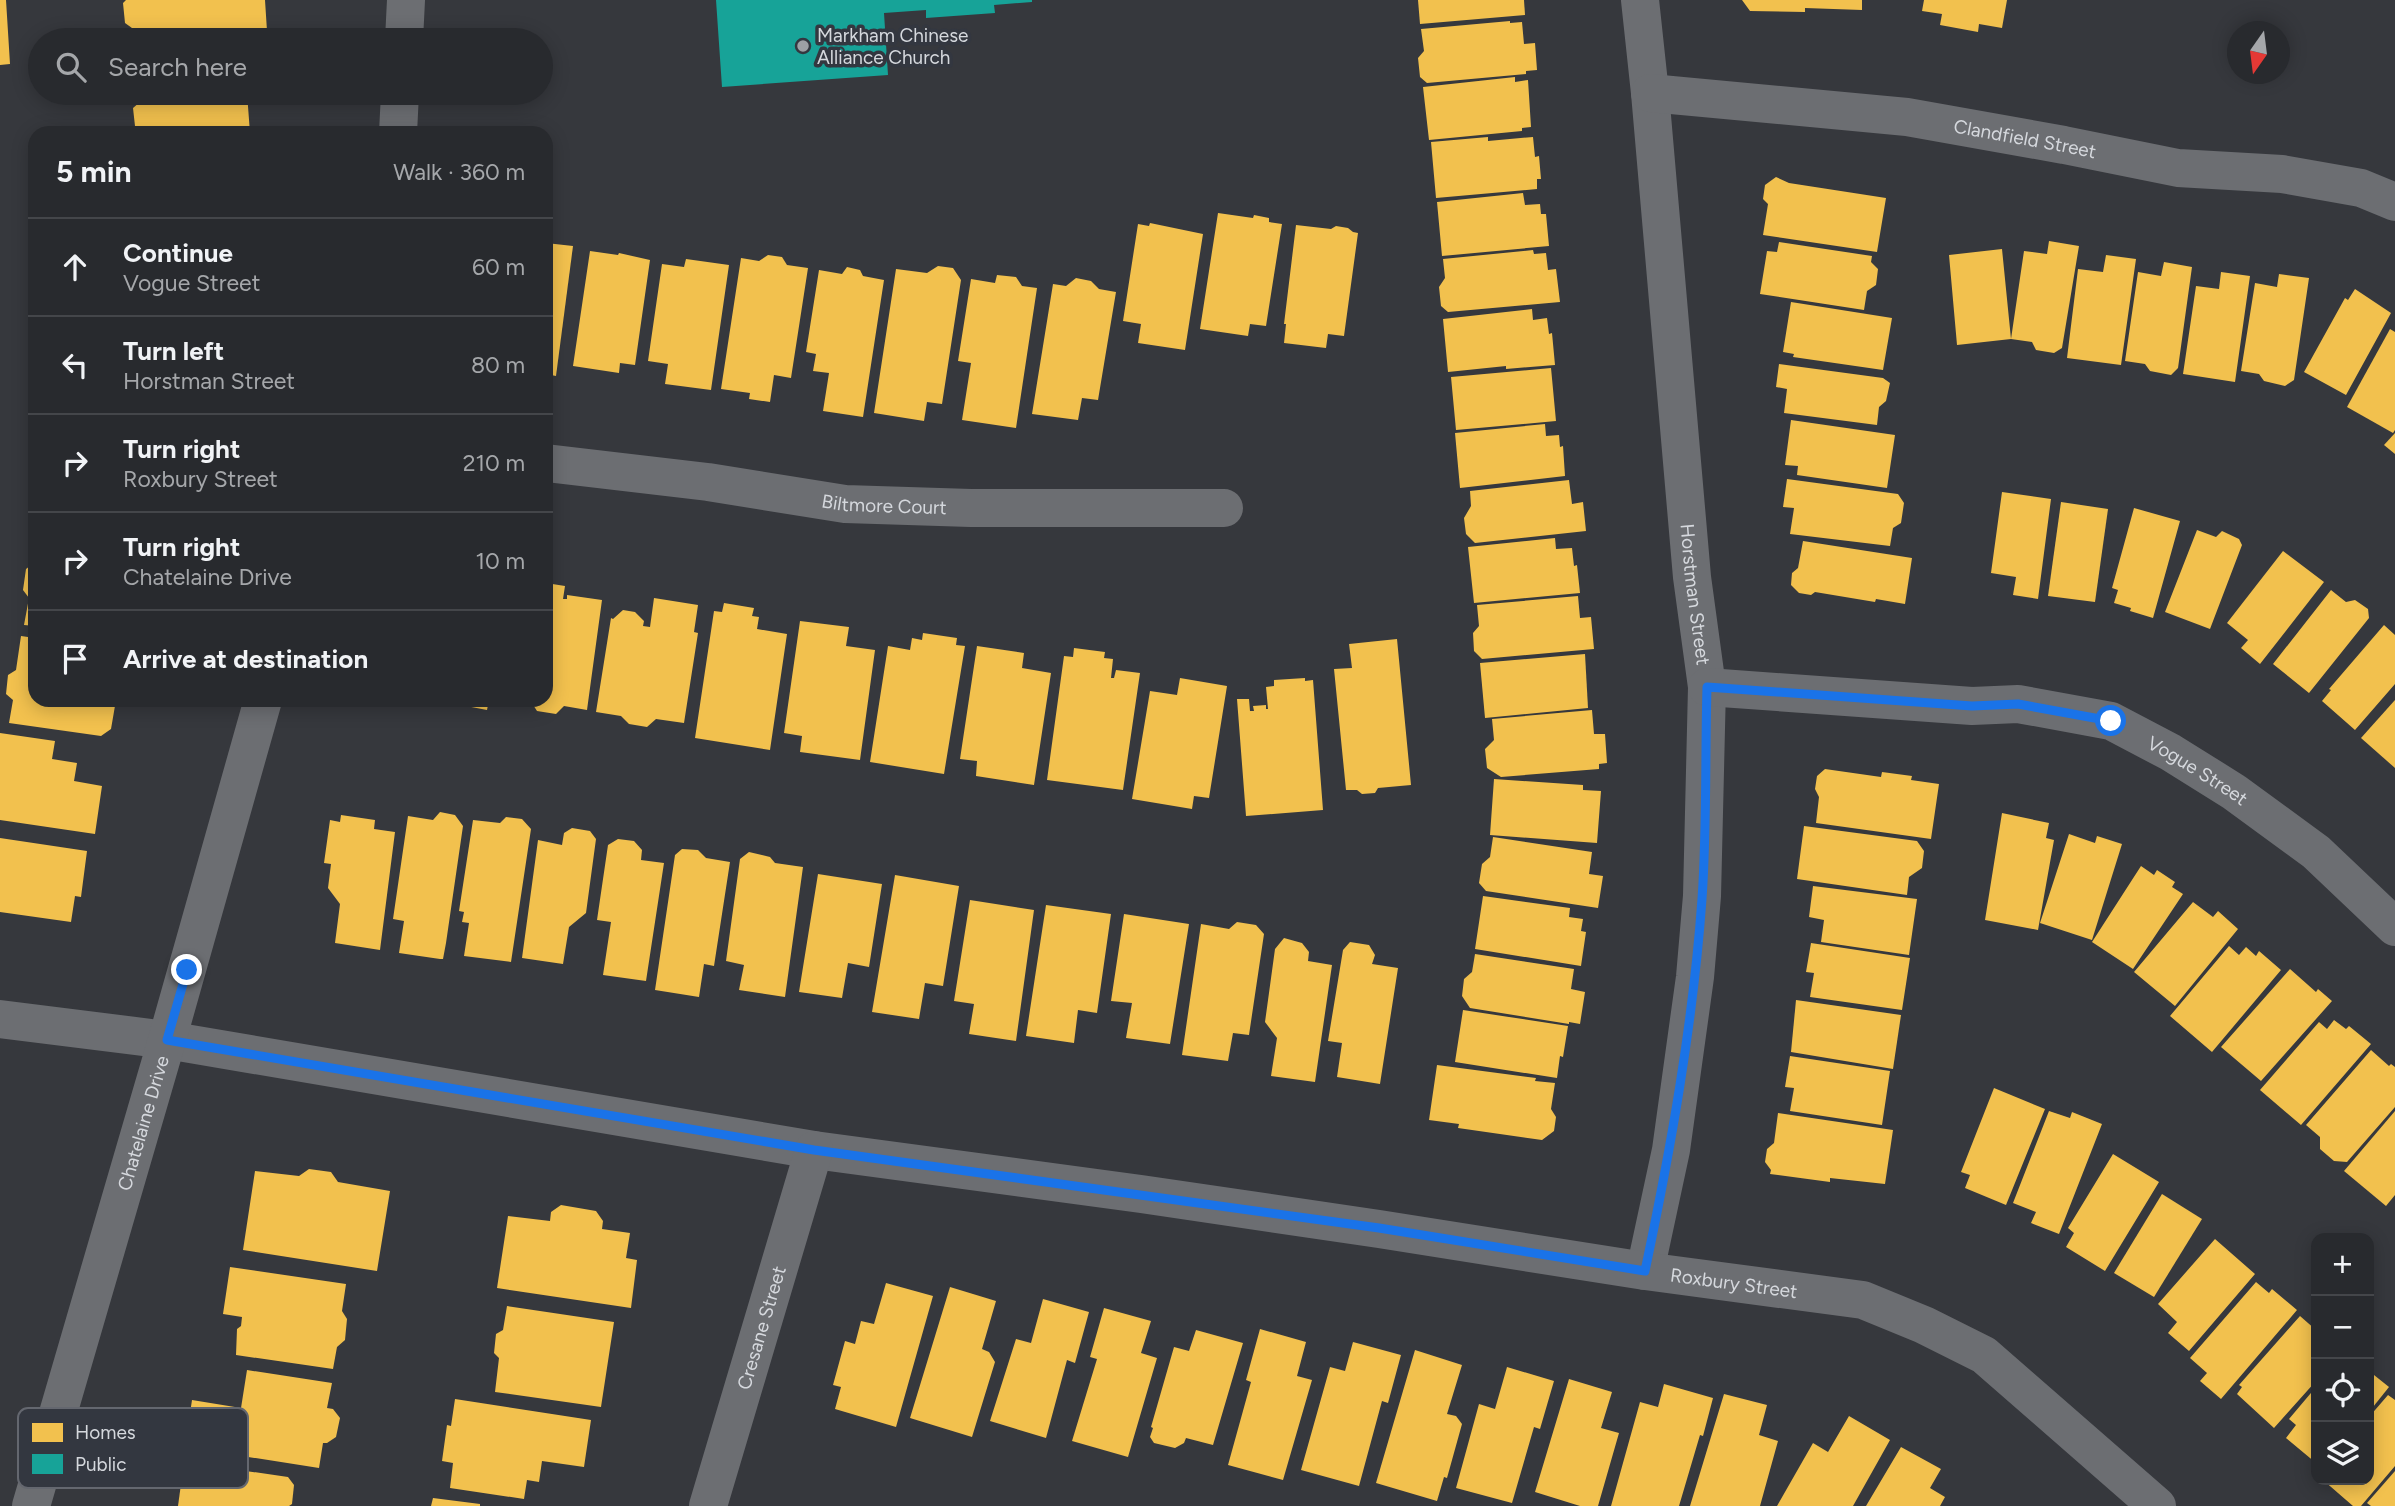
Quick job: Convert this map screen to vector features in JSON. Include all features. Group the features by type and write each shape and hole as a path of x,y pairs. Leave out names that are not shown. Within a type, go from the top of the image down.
{"street":[{"path":"405,28 406,0"},
{"name":"Horstman Street","path":"1640,0 1692,577 1707,687 1702,896 1695,977 1671,1150 1645,1271"},
{"name":"Clandfield Street","path":"1650,93 1907,117 2178,168 2282,174 2361,188 2395,202"},
{"path":"398,126 399,105"},
{"name":"Biltmore Court","path":"553,464 708,482 845,504 971,508 1224,508"},
{"name":"Vogue Street","path":"1707,687 1972,706 2018,704 2111,721 2170,752 2234,792 2316,852 2395,927"},
{"name":"Chatelaine Drive","path":"60,1408 261,707"},
{"name":"Roxbury Street","path":"0,1019 167,1040 814,1150 1379,1228 1645,1271 1863,1300 1924,1325 1984,1355 2157,1506"},
{"name":"Cresane Street","path":"708,1506 814,1150"},
{"name":"Chatelaine Drive","path":"31,1506 36,1488"}],"building: Homes":[{"path":"0,0 6,0 10,64 0,65"},
{"path":"126,0 265,0 267,28 132,28 125,23 123,3"},
{"path":"1418,0 1524,0 1525,15 1420,24"},
{"path":"1742,0 1862,0 1862,10 1805,8 1805,12 1750,11"},
{"path":"1924,0 2007,0 2002,28 1979,24 1978,32 1940,25 1942,14 1922,11"},
{"path":"1522,22 1524,44 1535,43 1537,70 1526,71 1526,74 1427,83 1420,77 1418,58 1424,51 1421,29"},
{"path":"1515,77 1515,82 1528,80 1531,127 1522,128 1522,131 1429,140 1423,87"},
{"path":"136,105 248,105 249,126 135,126 133,108"},
{"path":"1488,137 1488,141 1533,137 1535,157 1539,156 1541,179 1537,179 1537,189 1436,198 1431,142"},
{"path":"1776,177 1789,183 1886,198 1877,252 1763,235 1768,204 1763,199 1765,185"},
{"path":"1523,193 1525,205 1540,204 1541,214 1546,214 1549,246 1442,256 1437,202"},
{"path":"1218,213 1253,218 1254,215 1282,224 1266,326 1250,324 1248,336 1200,329"},
{"path":"1150,223 1203,234 1185,350 1138,343 1141,324 1123,321 1138,224 1149,226"},
{"path":"1296,225 1331,229 1336,226 1358,233 1344,336 1328,334 1326,348 1284,343"},
{"path":"2049,241 2079,246 2062,348 2054,353 2036,350 2032,342 2011,339 2024,251 2047,254"},
{"path":"1779,242 1872,256 1871,262 1878,269 1876,285 1867,291 1864,310 1760,294 1767,251 1777,252"},
{"path":"553,244 573,246 556,376 553,375"},
{"path":"2002,249 2011,339 1957,345 1949,255"},
{"path":"1533,250 1534,254 1546,253 1548,270 1556,269 1560,302 1448,312 1441,306 1439,287 1445,278 1443,259"},
{"path":"590,251 619,253 650,260 635,365 620,363 619,373 573,366"},
{"path":"768,255 782,257 787,265 808,268 791,378 774,375 770,402 749,399 750,393 721,389 741,258 759,261"},
{"path":"2106,255 2136,259 2121,365 2067,358 2078,269 2103,272"},
{"path":"686,259 729,265 711,390 665,384 668,364 648,361 662,264 684,267"},
{"path":"2164,262 2192,267 2178,368 2171,375 2150,371 2145,364 2125,361 2138,272 2161,276"},
{"path":"938,266 953,268 961,280 942,404 927,402 924,421 874,413 896,269 927,273"},
{"path":"847,267 860,270 863,276 884,280 863,417 823,411 829,373 813,371 816,354 806,352 819,270 842,274"},
{"path":"2221,272 2250,276 2235,382 2183,374 2196,286 2219,289"},
{"path":"2279,274 2309,278 2294,380 2285,386 2264,381 2259,374 2241,371 2255,283 2277,287"},
{"path":"997,275 1016,277 1022,286 1037,288 1016,428 962,420 971,363 958,361 971,279 995,283"},
{"path":"1076,278 1091,281 1099,289 1116,292 1098,400 1082,398 1078,420 1032,414 1053,284 1066,286"},
{"path":"2355,289 2391,313 2346,395 2304,372 2345,298 2348,300"},
{"path":"1791,302 1892,318 1883,370 1793,357 1794,354 1783,352"},
{"path":"1532,309 1533,320 1547,318 1549,334 1552,333 1555,365 1506,369 1506,366 1448,372 1443,319"},
{"path":"2390,329 2395,332 2393,433 2347,407"},
{"path":"1779,364 1883,378 1890,383 1886,401 1879,407 1877,425 1784,413 1787,389 1776,387"},
{"path":"1551,368 1556,421 1456,430 1451,377"},
{"path":"1791,420 1895,435 1887,488 1797,475 1798,466 1785,465"},
{"path":"1545,424 1546,436 1559,435 1560,447 1563,446 1565,476 1460,488 1455,433"},
{"path":"2395,433 2395,454 2384,445"},
{"path":"1787,479 1898,494 1904,503 1901,523 1893,528 1890,546 1790,534 1794,508 1783,507"},
{"path":"1569,480 1572,504 1583,502 1586,531 1475,543 1466,534 1464,518 1471,506 1470,491"},
{"path":"2002,492 2051,499 2038,599 2013,595 2016,577 1991,573"},
{"path":"2061,502 2108,509 2095,602 2048,596"},
{"path":"2134,508 2180,521 2153,618 2114,603 2118,590 2112,588"},
{"path":"2197,530 2216,537 2222,531 2239,539 2242,545 2210,629 2165,612"},
{"path":"1555,538 1556,549 1572,548 1580,593 1474,603 1468,547"},
{"path":"1803,541 1912,558 1905,604 1815,592 1811,595 1799,593 1791,585 1792,573 1798,568"},
{"path":"2283,551 2324,582 2260,664 2241,648 2248,640 2227,623"},
{"path":"28,567 28,597 23,590"},
{"path":"553,584 565,586 563,599 567,599 567,595 602,600 587,710 564,706 556,714 537,711 534,707 553,707"},
{"path":"2331,590 2346,602 2355,600 2368,609 2369,618 2309,693 2273,664"},
{"path":"1578,596 1580,618 1591,617 1594,649 1482,659 1474,651 1473,633 1479,626 1477,605"},
{"path":"654,598 698,605 694,632 698,633 684,723 656,719 647,727 629,724 621,716 596,712 611,618 623,610 635,612 644,621 643,626 650,627"},
{"path":"28,603 28,625 24,625"},
{"path":"724,603 754,608 752,616 759,617 757,629 787,634 770,750 695,738 714,611 722,612"},
{"path":"800,621 849,627 846,646 875,650 860,760 800,752 802,736 784,733"},
{"path":"2384,625 2395,635 2395,684 2355,730 2322,701 2331,690 2329,689"},
{"path":"923,633 957,638 956,645 965,646 944,774 870,762 888,646 910,650 912,638 922,640"},
{"path":"21,636 28,637 28,707 115,707 111,729 101,736 9,723 13,700 6,694 8,675 16,670"},
{"path":"1397,639 1411,785 1378,788 1375,793 1362,794 1357,790 1346,790 1334,669 1352,668 1349,644"},
{"path":"977,646 1024,653 1022,668 1051,673 1034,785 976,776 977,761 960,759"},
{"path":"1074,648 1105,652 1104,658 1113,659 1111,678 1114,678 1116,670 1140,673 1123,790 1047,780 1064,656 1073,657"},
{"path":"1585,654 1588,708 1485,718 1480,663"},
{"path":"1180,678 1227,686 1209,798 1194,796 1192,809 1132,799 1150,691 1177,695"},
{"path":"1305,678 1305,681 1313,680 1323,810 1246,816 1237,699 1249,699 1250,711 1254,711 1253,706 1266,705 1268,709 1266,687 1274,686 1274,680"},
{"path":"2395,700 2395,768 2361,738"},
{"path":"1592,710 1594,734 1605,734 1607,763 1599,764 1599,769 1501,777 1487,768 1485,749 1494,740 1492,719"},
{"path":"0,733 55,741 52,759 77,763 74,781 102,786 95,834 0,820"},
{"path":"1825,769 1881,777 1882,772 1912,776 1911,780 1939,784 1931,839 1816,823 1819,797 1815,789 1817,776"},
{"path":"1494,779 1583,785 1583,790 1601,791 1597,843 1490,835"},
{"path":"440,812 455,815 463,826 443,959 399,953 404,921 393,919 408,816 433,820"},
{"path":"2002,813 2049,823 2046,838 2054,840 2038,930 1985,920"},
{"path":"341,815 375,820 374,829 395,832 380,950 335,943 340,904 328,888 331,864 324,863 330,820 340,822"},
{"path":"506,817 522,819 531,829 511,962 464,956 469,923 462,922 464,912 459,911 473,820 500,823"},
{"path":"1804,826 1917,841 1924,851 1922,868 1909,877 1907,895 1797,879"},
{"path":"572,828 590,831 596,839 586,913 569,927 563,964 522,958 538,840 562,845 564,833"},
{"path":"2069,834 2095,843 2097,836 2122,844 2092,940 2040,923"},
{"path":"1493,837 1592,852 1589,874 1603,876 1598,908 1486,891 1479,883 1482,864 1490,857"},
{"path":"0,838 87,851 81,897 75,896 71,922 0,912"},
{"path":"618,839 634,841 642,850 641,860 664,863 646,981 603,975 611,922 597,920 608,845"},
{"path":"682,849 698,850 706,858 730,862 714,966 704,964 699,997 655,990 675,855"},
{"path":"749,852 770,857 775,863 803,867 785,997 739,990 744,965 726,961 740,859"},
{"path":"2141,866 2154,875 2157,870 2175,882 2172,887 2183,894 2133,969 2092,942"},
{"path":"818,874 882,884 869,967 848,963 842,998 799,992"},
{"path":"895,875 959,886 943,986 925,983 919,1019 872,1012"},
{"path":"1813,886 1917,899 1909,955 1821,942 1824,920 1809,917"},
{"path":"1483,896 1570,908 1569,917 1583,919 1581,931 1586,932 1581,966 1475,949"},
{"path":"970,900 1034,910 1016,1041 969,1034 974,1004 954,1001"},
{"path":"2193,902 2213,917 2218,911 2238,929 2175,1006 2134,972"},
{"path":"1046,905 1111,914 1097,1013 1078,1010 1074,1043 1026,1036"},
{"path":"1124,914 1189,924 1170,1044 1126,1038 1132,1003 1111,1001"},
{"path":"1237,922 1256,925 1264,934 1249,1035 1233,1033 1228,1061 1182,1055 1201,924 1229,929"},
{"path":"1284,938 1302,943 1309,952 1308,961 1332,965 1315,1082 1271,1076 1277,1038 1265,1022 1275,949"},
{"path":"1350,942 1369,945 1375,955 1372,964 1398,968 1380,1084 1337,1077 1342,1043 1328,1041 1343,950"},
{"path":"1811,943 1910,958 1902,1010 1810,997 1814,973 1806,972"},
{"path":"2229,946 2239,955 2246,947 2256,956 2259,951 2281,970 2212,1052 2170,1016"},
{"path":"1475,954 1574,969 1571,989 1585,992 1580,1024 1470,1008 1462,996 1464,979 1472,972"},
{"path":"2290,969 2316,992 2318,989 2332,1001 2261,1081 2221,1047"},
{"path":"1796,1000 1901,1015 1893,1069 1791,1052"},
{"path":"1463,1010 1568,1026 1557,1078 1455,1062"},
{"path":"2334,1020 2346,1029 2349,1026 2371,1044 2301,1125 2260,1090 2319,1022 2327,1029"},
{"path":"2371,1050 2389,1066 2391,1064 2395,1067 2395,1107 2347,1162 2334,1161 2320,1149 2320,1137 2306,1125"},
{"path":"1790,1056 1890,1071 1882,1125 1790,1111 1794,1088 1785,1087"},
{"path":"1437,1065 1555,1083 1551,1109 1556,1117 1554,1131 1542,1140 1458,1128 1459,1124 1429,1120"},
{"path":"1994,1088 2045,1109 2006,1205 1965,1188 1970,1175 1961,1172"},
{"path":"2049,1111 2070,1118 2072,1112 2102,1124 2059,1234 2031,1223 2036,1212 2013,1203"},
{"path":"2395,1111 2395,1195 2386,1206 2344,1171"},
{"path":"1778,1113 1893,1130 1885,1184 1830,1178 1830,1182 1770,1174 1771,1170 1765,1162 1767,1149 1774,1143"},
{"path":"2113,1154 2159,1182 2105,1271 2066,1247 2074,1233 2068,1228"},
{"path":"309,1169 331,1172 338,1182 390,1191 377,1271 243,1250 255,1171 299,1176"},
{"path":"2162,1194 2202,1219 2154,1297 2114,1273"},
{"path":"561,1205 596,1211 603,1221 602,1229 630,1233 626,1258 637,1260 631,1308 497,1288 508,1216 550,1221 551,1212"},
{"path":"2215,1239 2255,1274 2189,1351 2168,1333 2177,1322 2158,1304"},
{"path":"230,1267 346,1284 342,1311 347,1319 345,1340 337,1347 333,1369 236,1355 237,1329 241,1326 242,1317 223,1314"},
{"path":"2256,1282 2269,1293 2272,1289 2297,1310 2221,1399 2200,1381 2207,1373 2190,1358"},
{"path":"886,1283 933,1296 896,1427 835,1409 841,1387 833,1385 845,1341 855,1344 861,1321 874,1324"},
{"path":"950,1287 996,1301 982,1349 989,1352 995,1362 972,1437 910,1418"},
{"path":"1043,1299 1089,1312 1075,1363 1067,1360 1046,1438 990,1421 1016,1339 1031,1343"},
{"path":"507,1306 614,1322 601,1407 495,1392 499,1358 494,1353 496,1334 503,1330"},
{"path":"1104,1308 1151,1321 1141,1353 1157,1358 1128,1457 1072,1441 1097,1359 1090,1357"},
{"path":"2300,1316 2311,1326 2311,1387 2274,1428 2237,1394 2242,1387 2239,1385"},
{"path":"1260,1329 1306,1342 1297,1376 1312,1380 1283,1480 1228,1465 1251,1382 1246,1380"},
{"path":"1196,1330 1243,1343 1213,1445 1186,1438 1184,1443 1175,1448 1154,1443 1150,1437 1151,1427 1174,1347 1189,1351"},
{"path":"1353,1342 1401,1355 1388,1403 1382,1401 1359,1486 1301,1470 1330,1367 1345,1371"},
{"path":"1415,1350 1462,1365 1447,1414 1456,1416 1462,1424 1447,1478 1444,1477 1437,1501 1376,1483"},
{"path":"1507,1367 1554,1381 1540,1429 1534,1427 1512,1503 1456,1488 1479,1404 1495,1409"},
{"path":"247,1370 332,1383 327,1408 333,1409 340,1418 336,1437 323,1443 319,1468 248,1457 248,1408 241,1408"},
{"path":"2374,1375 2389,1387 2374,1406"},
{"path":"1569,1379 1612,1392 1601,1428 1619,1433 1598,1506 1580,1506 1535,1492"},
{"path":"1664,1384 1713,1398 1679,1506 1611,1506 1640,1402 1658,1407"},
{"path":"2311,1393 2311,1459 2286,1438 2296,1425 2289,1419"},
{"path":"1724,1394 1767,1405 1759,1435 1778,1441 1760,1506 1690,1506"},
{"path":"2388,1395 2395,1400 2395,1466 2361,1506 2353,1506 2329,1485 2374,1485 2374,1411"},
{"path":"455,1399 591,1420 584,1467 542,1461 539,1482 527,1480 524,1499 450,1488 453,1463 442,1461 447,1425 451,1426"},
{"path":"192,1400 241,1408 191,1408"},
{"path":"1849,1416 1890,1440 1853,1506 1777,1506 1813,1443 1828,1452"},
{"path":"1901,1447 1941,1469 1930,1488 1945,1497 1940,1506 1866,1506"},
{"path":"248,1471 288,1477 294,1485 292,1504 289,1506 178,1506 180,1488 248,1488"},
{"path":"2395,1471 2395,1506 2371,1506 2367,1503"},
{"path":"433,1498 480,1504 480,1506 431,1506"}],"building: Public":[{"name":"Markham Chinese Alliance Church","path":"716,0 1032,2 994,5 995,13 926,18 926,10 884,13 888,75 722,87"}],"place":[{"name":"Markham Chinese Alliance Church","path":"803,46"}],"route":[{"path":"187,970 167,1040 814,1150 1379,1228 1645,1271 1671,1150 1695,977 1702,896 1707,687 1972,706 2018,704 2111,721"}]}
